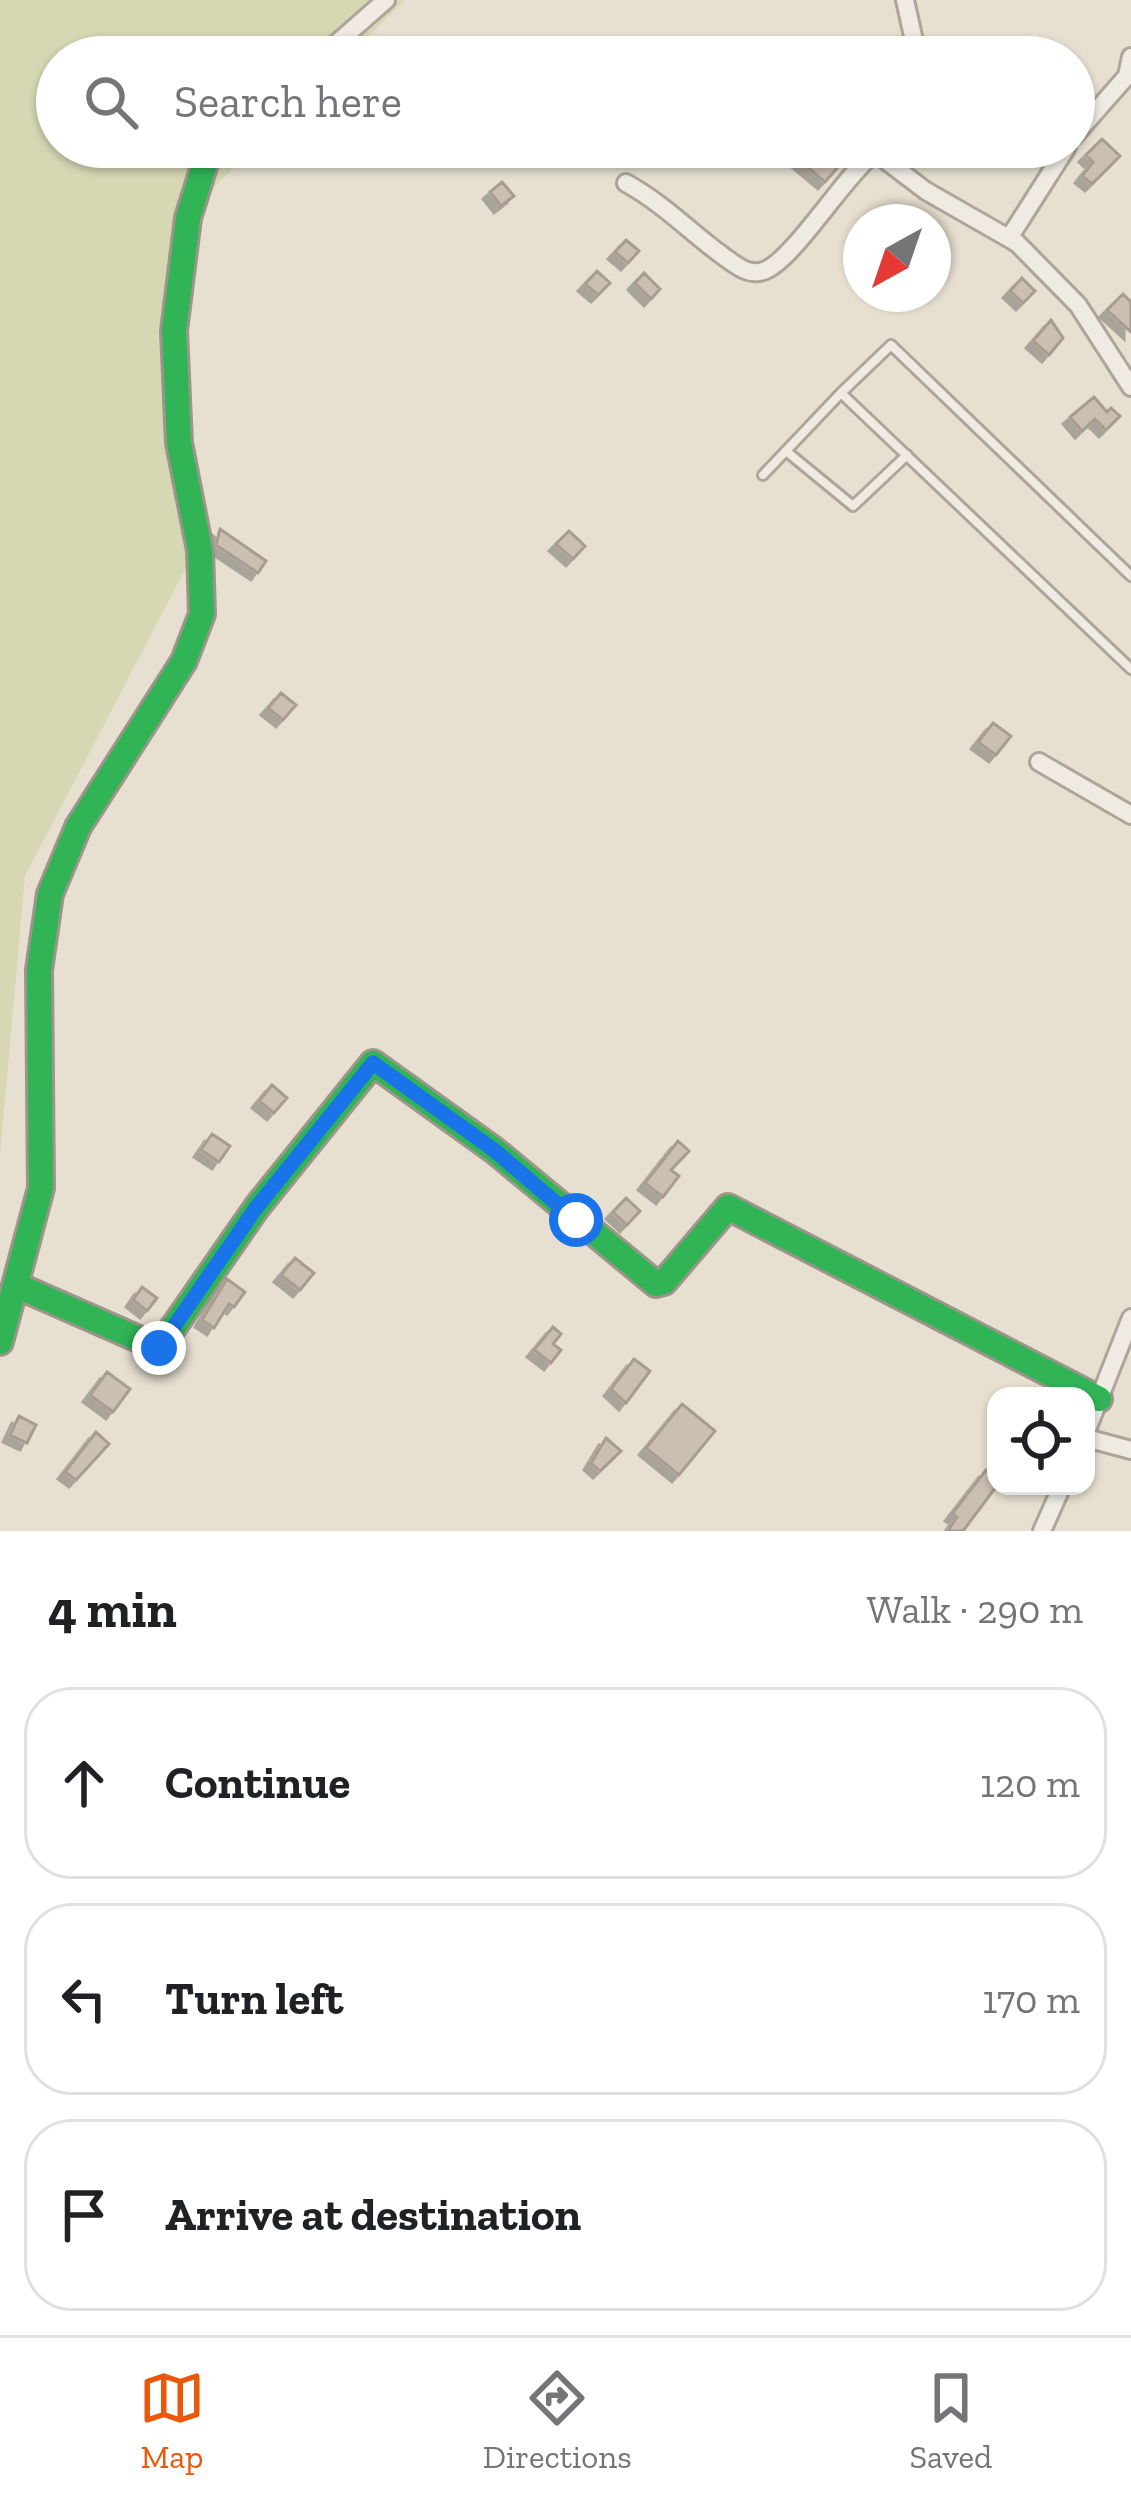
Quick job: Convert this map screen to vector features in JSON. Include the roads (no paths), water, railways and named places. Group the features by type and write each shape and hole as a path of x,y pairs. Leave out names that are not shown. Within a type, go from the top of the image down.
{"street":[{"path":"344,36 386,0"},
{"path":"905,0 913,36"},
{"path":"1095,111 1130,69"},
{"path":"0,1342 18,1286 43,1170 38,1042 41,946 51,892 63,858 126,747 196,640 202,616 203,569 179,443 175,338 180,261 202,168"},
{"path":"626,183 681,216 736,265 755,272 768,269 784,254 856,168"},
{"path":"895,168 1009,238 1078,305 1131,388"},
{"path":"1009,238 1054,168"},
{"path":"1039,762 1131,814"},
{"path":"18,1286 159,1348 256,1208 373,1063 494,1150 656,1283 664,1282 717,1214 728,1208 1073,1387"},
{"path":"1095,1387 1131,1318"},
{"path":"1095,1438 1131,1450"},
{"path":"1042,1531 1058,1495"}],"lane":[{"path":"763,476 891,345 1131,577"},
{"path":"841,393 1131,668"},
{"path":"786,451 853,506 907,455"}]}
